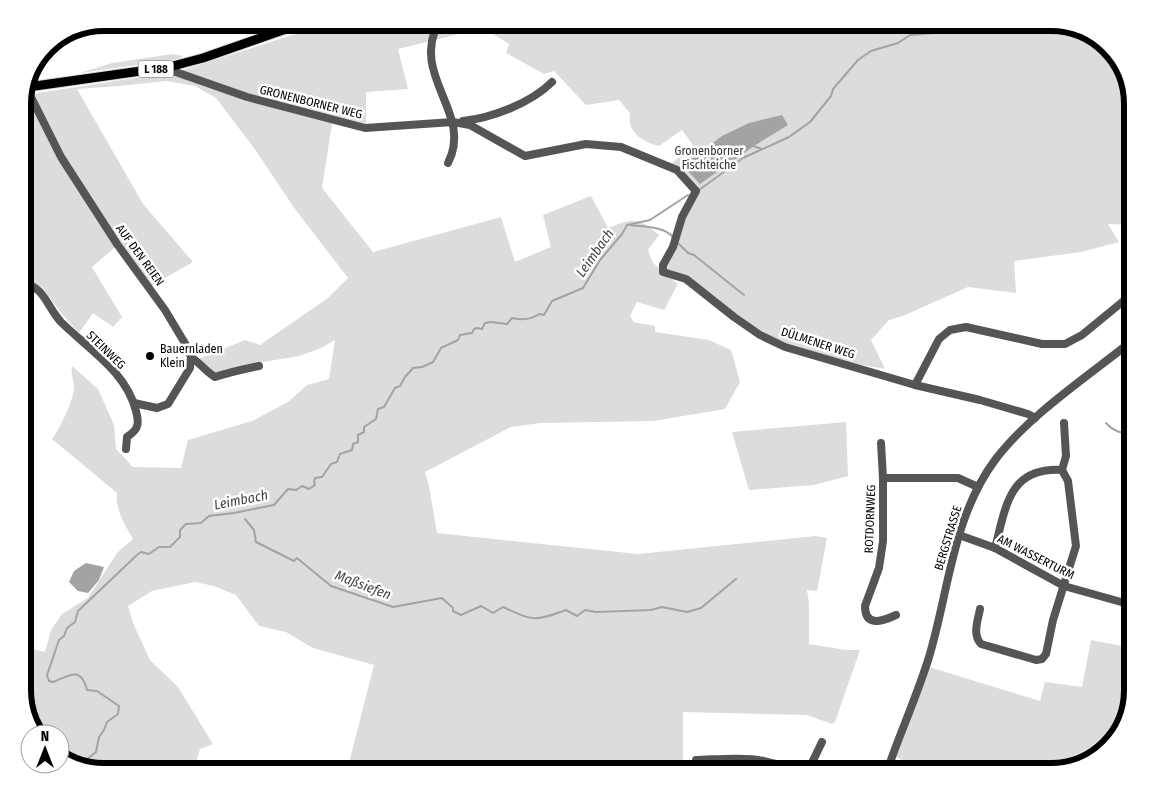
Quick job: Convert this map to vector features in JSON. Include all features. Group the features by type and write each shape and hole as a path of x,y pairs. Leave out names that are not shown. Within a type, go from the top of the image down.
{"main road":[{"name":"L 188","path":"34,87 169,67 203,58 280,31"}],"street":[{"path":"434,31 430,50 435,78 453,122 454,152 448,163"},
{"name":"GRONENBORNER WEG","path":"169,67 170,70 248,97 365,128 478,119 506,110 542,92 552,82"},
{"name":"AUF DEN REIEN","path":"32,96 61,157 117,244 165,310 191,357"},
{"name":"GRONENBORNER WEG","path":"453,122 470,125 525,156 586,144 621,147 677,170 696,191 695,193"},
{"name":"DÜLMENER WEG","path":"695,193 682,216 673,247 663,265 663,272 686,279 760,335 785,347 915,385 980,400 1036,418"},
{"name":"STEINWEG","path":"31,285 37,288 59,319 125,384 134,403 138,426 127,437 126,449"},
{"path":"915,385 939,338 950,330 966,327 1042,344 1065,344 1082,335 1124,301"},
{"name":"BERGSTRASSE","path":"890,763 929,657 959,535 978,487 994,461 1008,444 1058,399 1124,347"},
{"path":"191,357 205,371 215,377 232,370 259,366"},
{"path":"134,403 157,408 168,404 190,368 191,357"},
{"path":"980,608 976,632 978,642 1027,659 1042,659 1046,654 1053,620 1076,546 1068,481 1062,470 1066,456 1064,423"},
{"path":"881,443 882,478 958,478 978,487"},
{"path":"995,548 1007,503 1022,480 1038,471 1062,470"},
{"name":"ROTDORNWEG","path":"882,478 882,550 879,568 865,606 865,611 866,616 876,622 896,615"},
{"name":"AM WASSERTURM","path":"959,535 995,548 1064,586 1124,602"},
{"path":"812,763 822,742"},
{"path":"729,763 730,759"},
{"path":"696,760 758,759 772,763"}],"green space":[{"path":"249,31 263,31 245,36"},
{"path":"305,31 471,31 398,49 408,89 366,92 366,131 332,124 322,188 373,252 501,217 515,262 551,247 543,215 591,196 608,228 623,222 635,221 646,225 659,235 648,250 653,263 678,284 664,310 637,302 630,316 633,322 655,326 655,332 709,340 731,350 740,382 725,409 653,421 540,423 511,427 425,472 437,533 638,554 816,536 827,538 817,591 807,590 809,603 809,644 846,650 860,650 835,722 832,724 807,715 683,712 683,760 659,763 349,763 374,665 313,648 286,632 259,626 236,595 214,586 195,582 152,591 128,606 133,623 150,660 178,687 213,744 200,749 196,763 104,763 81,759 70,754 70,724 40,724 37,718 31,694 31,649 45,652 51,630 62,614 88,598 117,553 133,539 119,511 117,493 52,439 73,396 72,366 98,389 114,425 116,449 133,467 181,468 188,440 252,421 288,402 307,385 329,379 335,340 321,348 299,356 263,362 214,374 199,359 245,340 260,345 328,298 348,278 295,209 254,148 216,98 195,86 166,81 77,89 143,204 193,262 151,286 119,244 92,267 122,317 113,327 93,313 79,333 42,287 31,283 32,94 180,71"},
{"name":"Gronenborner Fischteiche","path":"488,31 1051,31 1079,37 1091,44 1109,60 1118,76 1124,104 1124,225 1108,224 1119,242 1081,252 1014,261 1016,293 968,287 905,315 889,320 871,340 885,369 785,347 690,283 666,274 663,265 700,188 697,189 672,163 693,145 682,130 659,146 647,142 633,131 629,120 630,113 619,100 586,105 554,71 544,74 506,53 509,44"},
{"path":"173,54 183,56 179,59 80,73 112,63"},
{"path":"846,422 848,476 814,485 749,490 732,432"},
{"path":"1091,640 1124,646 1124,690 1120,713 1106,738 1099,745 1074,759 1051,763 908,763 896,757 929,667 1040,701 1045,682 1082,687"}],"shaded area":[{"path":"782,115 788,125 700,184 684,167 686,163 722,136 749,123"},
{"path":"86,563 104,567 99,580 88,593 78,591 69,582 74,571"}],"waterway":[{"name":"Leimbach","path":"699,190 743,158 789,137 810,122 831,96 833,89 858,60 871,51 898,43 910,35 935,33 936,31"},
{"name":"Leimbach","path":"753,146 762,149"},
{"name":"Leimbach","path":"86,760 96,752 99,737 107,722 118,714 119,706 97,691 87,690 85,682 78,675 70,675 53,682 49,681 47,675 59,640 64,636 67,628 75,622 78,611 137,555 141,552 149,554 159,547 170,547 180,537 180,530 186,524 201,523 209,516 274,505 288,489 296,490 302,486 309,489 315,485 315,478 322,477 331,464 337,462 340,454 352,450 353,444 358,442 358,435 364,432 364,427 376,419 378,409 384,407 395,388 400,386 413,368 422,367 433,362 441,348 458,340 460,335 472,333 477,328 482,329 485,323 507,324 512,318 526,319 539,314 544,315 552,301 583,288 600,260 622,234 627,225 650,220 688,195"},
{"path":"630,225 659,229 673,237"},
{"path":"679,244 688,253 694,255 744,295"},
{"path":"1106,423 1115,430 1124,433"},
{"name":"Maßsiefen","path":"245,519 254,530 256,542 294,561 297,558 331,586 393,607 442,598 453,608 453,611 461,615 481,606 493,613 503,607 521,615 534,618 547,617 566,610 577,616 585,610 596,612 651,610 662,607 687,612 701,608 736,579"}],"place":[{"name":"Bauernladen Klein","path":"150,356"}]}
